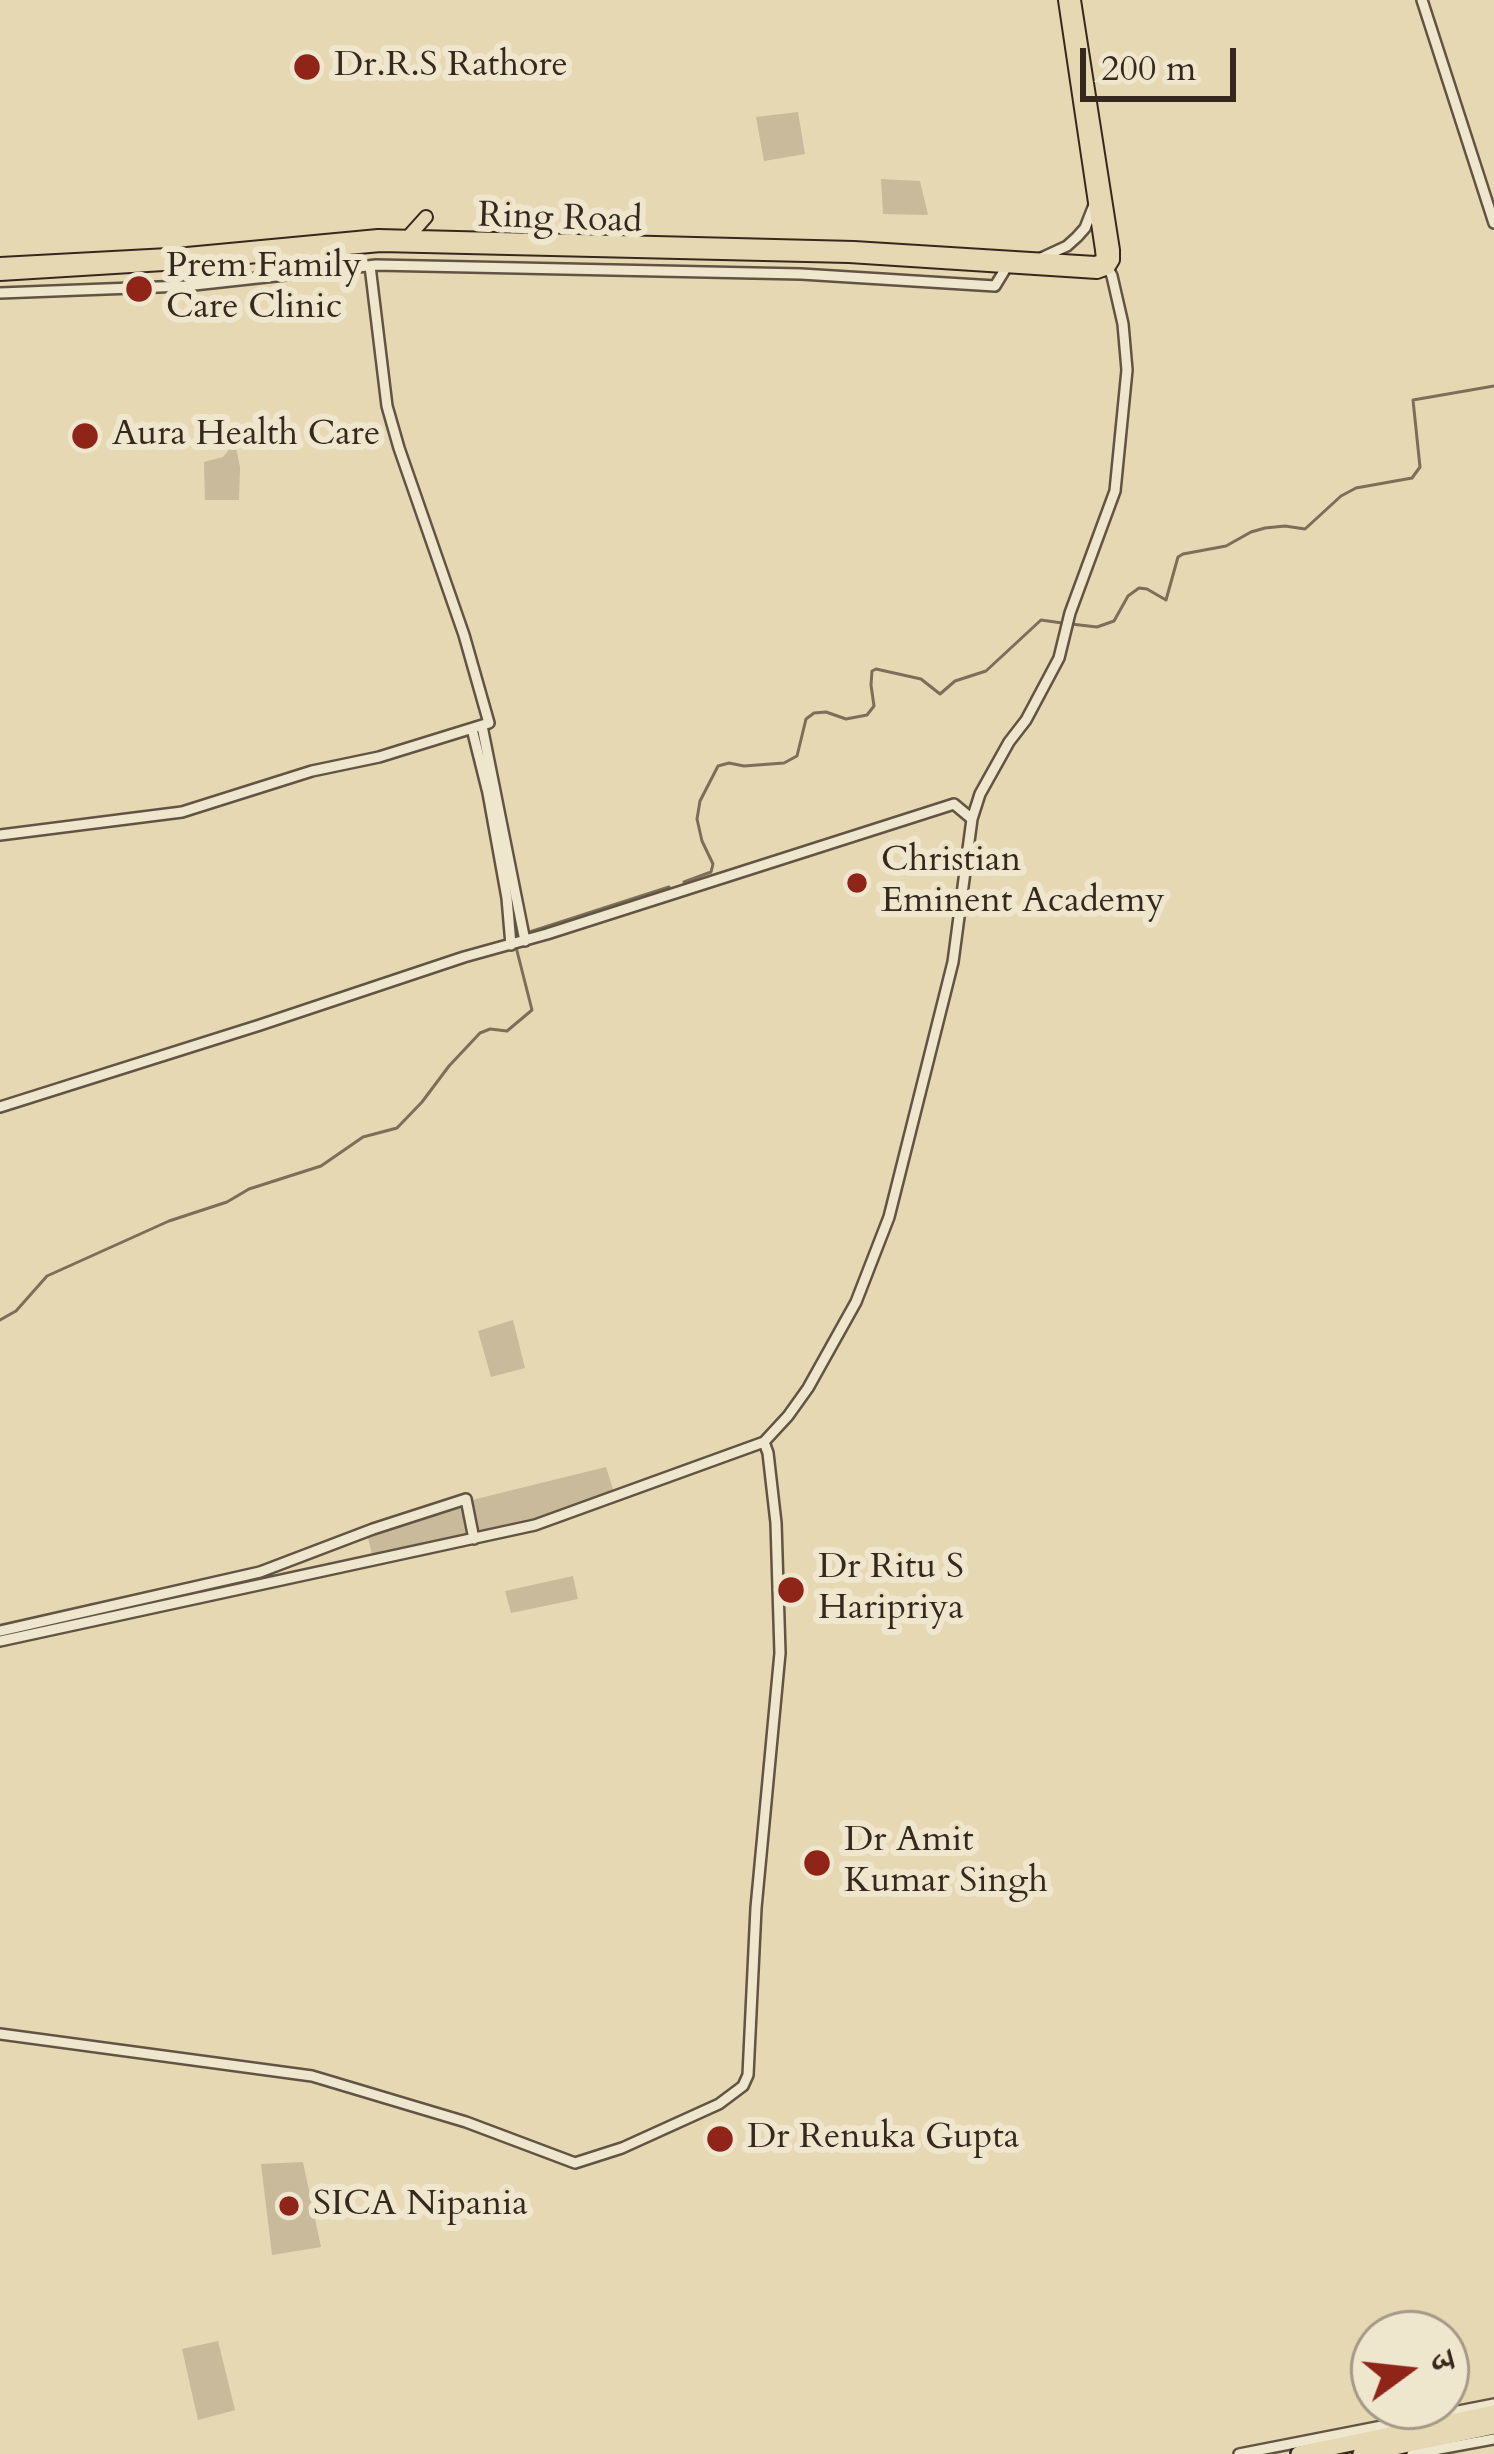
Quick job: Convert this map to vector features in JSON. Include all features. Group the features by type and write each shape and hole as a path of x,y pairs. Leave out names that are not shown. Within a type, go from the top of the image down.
{"highway":[{"path":"1299,2454 1494,2413"},
{"path":"1366,2440 1494,2426"}],"main road":[{"path":"1070,0 1095,203 1108,263"},
{"path":"1070,0 1108,263"},
{"path":"408,237 426,217"},
{"name":"Ring Road","path":"0,264 187,254 378,236 854,248 1108,263"},
{"name":"Ring Road","path":"0,274 381,245 849,256 1097,272 1108,263"}],"street":[{"path":"1421,0 1494,223"},
{"path":"1036,260 1077,237 1095,203"},
{"path":"0,1631 370,1561 549,1520 764,1442 811,1384 856,1302 889,1216 953,962 972,819 980,794 1054,667 1115,491 1127,370 1124,332 1108,263"},
{"path":"370,266 387,406 464,635 519,940"},
{"path":"0,293 185,286 370,266 801,274 995,286 1006,268"},
{"path":"0,835 182,812 481,726"},
{"path":"481,726 488,793 519,940"},
{"path":"0,1107 953,804 972,819"},
{"path":"0,2034 312,2076 466,2122 574,2163 719,2104 743,2086 752,2034 756,1908 780,1653 776,1523 764,1442"},
{"path":"0,1641 260,1572 466,1499 474,1539"},
{"path":"364,1534 370,1561"},
{"path":"1239,2454 1366,2440 1494,2404"},
{"path":"1412,2454 1494,2439"}],"shaded area":[{"path":"798,112 805,154 764,161 756,117"},
{"path":"881,179 920,181 928,215 883,214"},
{"path":"235,443 239,500 205,500 204,462 223,457"},
{"path":"513,1320 525,1368 491,1377 478,1331"},
{"path":"606,1467 614,1492 537,1518 475,1531 472,1500"},
{"path":"453,1505 461,1509 467,1529 464,1536 372,1554 367,1534"},
{"path":"573,1576 578,1599 511,1613 505,1591"},
{"path":"303,2162 321,2247 272,2255 261,2164"},
{"path":"218,2341 235,2410 198,2420 182,2349"}],"waterway":[{"path":"1071,624 1097,627 1114,621 1128,596 1139,588 1166,600 1178,557 1183,554 1226,546 1265,528 1305,529 1356,488 1412,478 1420,467 1413,400 1494,386"},
{"path":"684,882 711,872 713,864 697,819 700,801 718,766 784,763 797,756 806,719 814,713 846,719 867,715 874,706 871,685 876,669 921,679 940,694 955,681 986,671 1041,620 1062,623"},
{"path":"514,937 669,887"},
{"path":"0,1320 16,1311 47,1276 169,1221 321,1166 363,1137 397,1128 480,1033 507,1031 532,1010 516,947"}],"place":[{"name":"Dr.R.S Rathore","path":"307,67"},
{"name":"Prem Family Care Clinic","path":"139,289"},
{"name":"Aura Health Care","path":"85,436"},
{"name":"Christian Eminent Academy","path":"857,883"},
{"name":"Dr Ritu S Haripriya","path":"791,1590"},
{"name":"Dr Amit Kumar Singh","path":"817,1863"},
{"name":"Dr Renuka Gupta","path":"720,2139"},
{"name":"SICA Nipania","path":"289,2206"}]}
